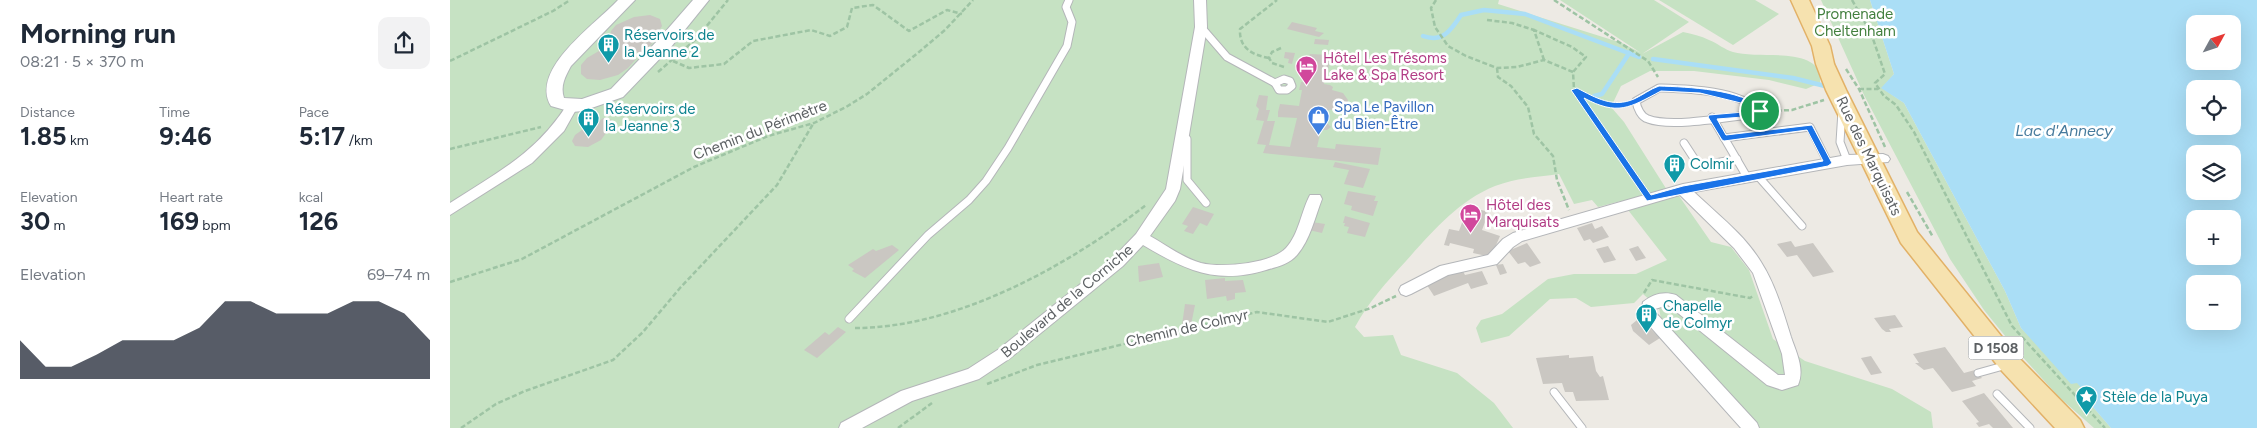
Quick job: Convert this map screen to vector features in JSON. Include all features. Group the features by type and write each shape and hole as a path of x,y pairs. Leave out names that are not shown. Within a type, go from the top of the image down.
{"main road":[{"path":"627,0 579,48 557,74 553,82 554,98 561,104 572,106 605,99 627,85 700,0"},
{"name":"Rue des Marquisats","path":"1800,0 1820,46 1835,100 1879,156"},
{"name":"Rue des Marquisats","path":"1820,46 1836,66 1879,156 1909,237 2010,364 2071,428"}],"street":[{"name":"Boulevard de la Corniche","path":"847,428 907,396 973,374 988,366 1118,262 1141,238 1170,197 1173,188 1201,27 1200,0"},
{"path":"450,210 528,160 559,128 572,106"},
{"path":"1406,290 1445,270 1492,260 1508,243 1518,237 1683,189 1828,163 1879,156"},
{"path":"1683,189 1744,249 1756,266 1766,289 1791,362 1794,374 1792,380 1788,383 1773,380 1671,299 1659,299 1648,306 1652,319 1752,428"},
{"path":"1141,238 1203,269 1235,270 1274,262 1283,259 1294,249 1315,199"}],"lane":[{"path":"849,319 928,235 969,200 986,180 1008,148 1067,46 1072,22 1066,7 1069,0"},
{"path":"1201,27 1227,57 1275,83 1276,88 1283,91 1290,88 1292,84 1284,79 1275,83"},
{"path":"1659,88 1666,88 1700,90 1751,103 1760,111 1756,114 1665,123 1646,119 1637,108 1636,101 1659,88"},
{"path":"1835,100 1841,150 1848,160"},
{"path":"1188,103 1187,180 1206,203"},
{"path":"1712,117 1736,159 1802,226"},
{"path":"1724,138 1810,127 1828,163"},
{"path":"1684,143 1699,166 1736,159"},
{"path":"1978,373 2010,364"},
{"path":"1554,392 1582,428"},
{"path":"1997,394 2030,428"}],"path":[{"path":"450,61 553,11 570,0"},
{"name":"Chemin du Périmètre","path":"450,282 522,259 694,167 768,136 814,123 867,94 962,14 973,0"},
{"path":"1277,0 1240,29 1239,37 1250,53 1269,58 1272,63 1294,71 1297,75 1292,84"},
{"path":"1436,0 1431,8 1435,27 1448,46 1466,56 1497,68 1517,67 1544,60 1573,72"},
{"path":"1554,0 1648,61 1666,88"},
{"path":"1852,0 1871,33 1886,74 1875,83 1878,89 1896,105 1914,132 2012,326 2105,428"},
{"path":"673,61 689,68 724,64 753,41 811,30 830,36 847,27 852,8 873,5 909,31 948,10 962,14"},
{"path":"1487,20 1512,22 1534,30 1572,47 1586,57 1573,72 1574,90 1650,199"},
{"path":"1534,30 1544,60"},
{"path":"1269,58 1272,52 1281,48"},
{"path":"1845,67 1859,89 1879,156"},
{"path":"1497,68 1498,77 1510,86 1528,108 1534,134 1553,156 1557,180 1571,216"},
{"path":"1859,89 1878,89"},
{"path":"1574,90 1597,101 1617,107 1636,101"},
{"path":"1760,111 1792,110 1823,101 1835,100"},
{"path":"461,428 496,404 525,391 613,360 643,332 680,288 777,185 814,123"},
{"path":"450,149 549,124 559,128"},
{"path":"1904,187 1933,238"},
{"path":"849,319 856,329 883,328 968,307 1018,285 1076,253 1119,226 1148,203"},
{"path":"1648,306 1643,292 1652,280 1750,298 1766,289"},
{"name":"Chemin de Colmyr","path":"981,384 998,381 1037,365 1130,341 1257,312 1328,322 1371,308 1406,290"},
{"path":"898,428 938,400"}],"green space":[{"path":"450,0 1499,0 1498,4 1622,43 1641,53 1560,0 1654,0 1689,22 1642,54 1683,32 1706,39 1733,52 1801,58 1812,63 1818,71 1820,83 1806,89 1769,80 1694,71 1650,71 1621,86 1611,107 1624,122 1667,190 1679,196 1711,242 1731,247 1749,270 1773,339 1805,361 1892,389 1931,412 1933,428 1757,428 1661,319 1659,308 1643,294 1634,303 1591,307 1576,298 1550,299 1509,336 1481,343 1476,328 1481,320 1502,314 1548,279 1574,274 1636,274 1667,260 1621,201 1598,207 1592,200 1574,204 1559,174 1503,183 1482,192 1457,209 1436,228 1372,300 1355,327 1364,337 1393,335 1401,355 1457,373 1494,403 1513,428 450,428"},
{"path":"1659,0 1755,0 1779,14 1733,45"},
{"name":"Promenade Cheltenham","path":"1821,0 1870,0 1894,74 1882,88 1904,103 2005,291 2021,328 2088,393 2096,404 2093,407 2111,428 2094,428 2059,397 2019,353 1984,310 1950,259 1864,95"}],"water":[{"name":"Lac d'Annecy","path":"1870,0 2257,0 2257,428 2111,428 2092,406 2096,404 2077,383 2071,384 2021,328 2005,291 1904,103 1881,88 1894,74"}],"building":[{"path":"650,15 660,19 662,26 657,34 649,40 654,41 644,53 635,52 636,59 628,68 618,75 600,80 587,79 581,74 581,65 587,58 604,48 617,46 609,40 611,31 616,25 634,17"},
{"path":"1292,22 1317,28 1315,31 1324,33 1319,37 1287,29"},
{"path":"1315,39 1329,40 1328,45 1314,44"},
{"path":"1285,52 1295,53 1292,64 1288,63 1289,59 1284,58"},
{"path":"1310,54 1330,55 1327,80 1325,80 1324,84 1333,87 1332,90 1343,93 1348,100 1347,105 1343,109 1328,110 1326,122 1331,127 1327,130 1321,130 1317,147 1335,149 1336,144 1381,148 1378,165 1263,153 1266,145 1257,144 1264,121 1256,120 1259,109 1256,106 1259,95 1268,96 1266,110 1270,110 1267,121 1275,121 1269,145 1290,147 1297,118 1278,117 1278,112 1280,104 1299,106 1302,90 1299,90 1301,82 1304,82 1305,78 1302,78"},
{"name":"Réservoirs de la Jeanne 3","path":"603,118 612,120 604,128 606,133 601,140 588,147 575,146 572,141 575,135 595,125"},
{"path":"1335,162 1370,169 1363,188 1344,184 1349,170 1333,167"},
{"path":"1348,191 1376,196 1374,201 1378,201 1373,216 1351,210 1352,206 1344,204"},
{"path":"1489,201 1504,204 1504,212 1486,208"},
{"name":"Hôtel des Marquisats","path":"1466,206 1489,212 1482,230 1500,236 1491,257 1473,253 1474,249 1450,243 1449,246 1444,245 1449,229 1459,231 1467,209 1465,208"},
{"path":"1193,207 1214,214 1207,226 1200,223 1193,234 1184,231 1188,226 1182,224"},
{"path":"1345,216 1370,223 1365,237 1347,233 1349,227 1344,226 1345,223 1343,223"},
{"path":"1312,222 1325,224 1322,233 1309,230"},
{"path":"1592,223 1595,229 1602,226 1609,237 1593,243 1590,239 1584,241 1577,228"},
{"path":"1791,241 1795,247 1813,243 1834,272 1813,277 1797,255 1787,257 1777,244"},
{"path":"1527,243 1541,263 1530,267 1525,262 1518,264 1508,251"},
{"path":"892,245 899,250 865,278 852,271 854,269 848,265 873,249 876,251"},
{"path":"1608,246 1616,260 1604,263 1596,249"},
{"path":"1638,246 1646,258 1636,261 1629,249"},
{"path":"1159,263 1163,277 1139,282 1138,266"},
{"path":"1503,264 1507,273 1500,275 1496,265"},
{"path":"1462,269 1465,275 1482,271 1488,284 1471,289 1468,283 1434,296 1425,282"},
{"path":"1225,278 1225,281 1243,280 1246,292 1235,293 1235,299 1227,301 1226,296 1207,299 1205,280"},
{"path":"1185,304 1195,305 1191,325 1182,325"},
{"path":"1895,315 1903,327 1889,329 1891,332 1886,332 1882,329 1874,318"},
{"name":"Chapelle de Colmyr","path":"1637,320 1645,324 1660,338 1649,345 1633,331 1631,325"},
{"path":"838,327 846,332 817,358 804,350 825,332 829,335"},
{"path":"1945,347 1964,373 1975,370 1982,378 1972,381 1976,386 1952,392 1933,368 1924,370 1915,363 1919,363 1913,354"},
{"path":"1569,355 1569,358 1593,356 1596,371 1600,377 1603,376 1609,400 1576,401 1573,392 1565,392 1562,383 1543,384 1536,358"},
{"path":"1871,356 1882,373 1871,375 1861,358"},
{"path":"1984,393 2013,428 1993,428 1989,424 1979,427 1976,423 1979,422 1962,401"}],"waterway":[{"path":"1423,36 1436,38 1446,34 1461,15 1484,10 1525,14 1629,53"},
{"path":"1594,96 1602,94 1629,53"},
{"path":"1629,53 1639,57"},
{"path":"1653,59 1793,78 1829,87"}],"place":[{"name":"Réservoirs de la Jeanne 2","path":"608,63"},
{"name":"Hôtel Les Trésoms Lake & Spa Resort","path":"1307,86"},
{"name":"Spa Le Pavillon du Bien-Être","path":"1318,135"},
{"name":"Réservoirs de la Jeanne 3","path":"589,137"},
{"name":"Colmir","path":"1674,183"},
{"name":"Hôtel des Marquisats","path":"1470,233"},
{"name":"Chapelle de Colmyr","path":"1647,334"},
{"name":"Stèle de la Puya","path":"2086,416"}],"route":[{"path":"1659,88 1700,90 1751,103 1760,111 1756,114 1712,117 1724,138 1810,127 1828,163 1683,189 1650,199 1574,90 1597,101 1617,107 1636,101 1659,88"}]}
